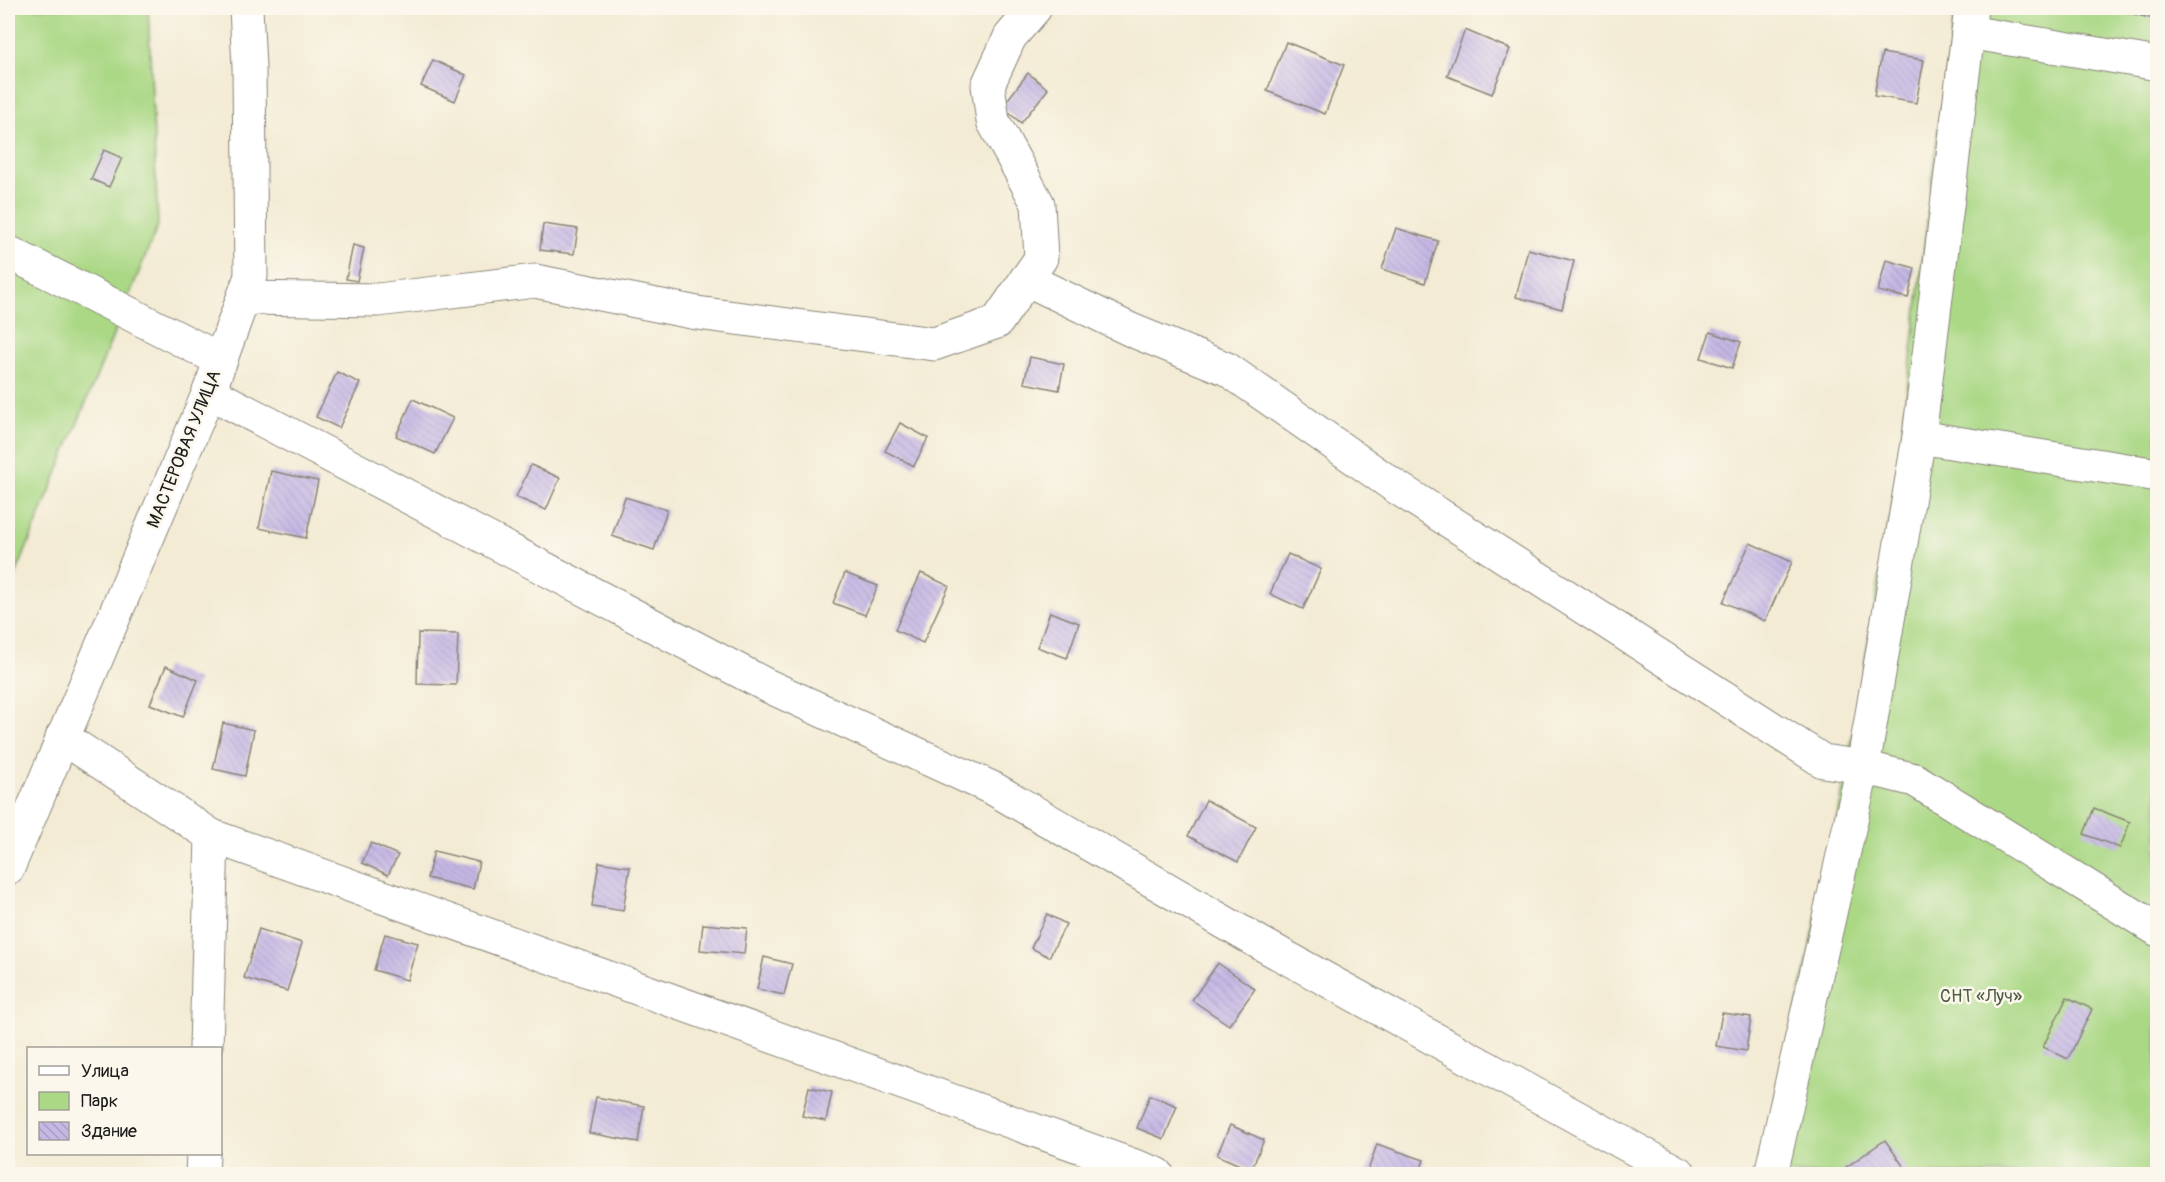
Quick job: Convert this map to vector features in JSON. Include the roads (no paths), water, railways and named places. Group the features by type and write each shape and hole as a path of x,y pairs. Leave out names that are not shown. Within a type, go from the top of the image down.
{"street":[{"name":"МАСТЕРОВАЯ УЛИЦА","path":"8,868 209,392 251,276 249,67 246,8"},
{"path":"243,298 378,300 535,281 697,313 934,344 997,322 1041,258 1038,204 993,121 988,85 1010,37 1035,8"},
{"path":"1771,1174 1863,767 1919,437 1970,20 2157,64"},
{"path":"8,252 221,360"},
{"path":"1026,279 1131,330 1227,369 1393,485 1823,761 1863,767 1915,780 2157,930"},
{"path":"209,392 766,685 994,789 1260,943 1680,1174"},
{"path":"1919,437 2157,475"},
{"path":"62,737 212,836 1157,1174"},
{"path":"206,1047 212,836"},
{"path":"202,1155 202,1174"}],"park label":[{"name":"СНТ «Луч»","path":"1981,996"}]}
